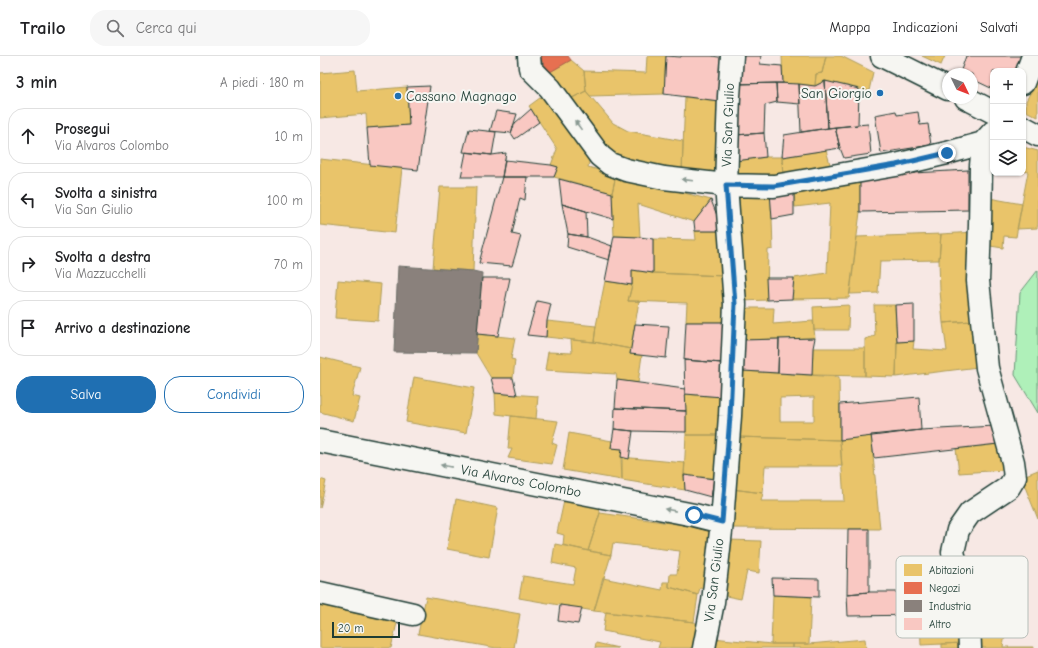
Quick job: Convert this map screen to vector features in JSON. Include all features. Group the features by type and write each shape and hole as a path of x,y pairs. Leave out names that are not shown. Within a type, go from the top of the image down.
{"street":[{"path":"529,56 530,68 550,88 600,156 610,164 626,170 664,178 726,185 774,186 896,165 947,153 988,137"},
{"name":"Via San Giulio","path":"704,648 713,602 722,522 730,416 735,304 726,185 732,56"},
{"path":"882,56 942,86"},
{"path":"1026,74 1033,56"},
{"path":"978,104 990,110"},
{"path":"1026,129 1038,135"},
{"path":"954,556 953,552 958,530 970,513 1009,487 1015,477 1013,462 987,368 978,281 980,186 988,137"},
{"name":"Via Alvaros Colombo","path":"320,441 701,516 722,522"},
{"path":"320,593 413,614"},
{"path":"970,638 970,648"}],"green space":[{"path":"1038,270 1038,413 1015,375 1020,293"}],"building: Abitazioni":[{"path":"647,56 666,56 664,94 590,96 586,91 584,71 646,73"},
{"path":"782,56 826,56 822,73 816,74 815,86 783,83"},
{"path":"826,56 841,56 873,72 869,91 825,81 815,86 816,74 822,73"},
{"path":"922,56 945,56 941,65"},
{"path":"571,60 584,71 586,91 568,100 550,72"},
{"path":"355,70 357,91 407,87 409,125 367,128 366,114 320,118 320,73"},
{"path":"1038,78 1038,117 1026,111 1026,101"},
{"path":"586,91 613,123 628,131 683,141 682,174 606,154 568,100"},
{"path":"548,92 591,153 588,167 616,175 612,193 554,177 558,167 551,165 557,149 529,106"},
{"path":"685,97 719,101 718,176 682,174"},
{"path":"1026,148 1038,151 1038,224 1037,228 1017,229 1028,172 1026,172"},
{"path":"826,150 832,171 783,180 782,157"},
{"path":"766,157 782,157 783,180 736,182 735,161"},
{"path":"320,159 402,168 395,233 320,225"},
{"path":"616,175 711,200 694,222 638,204 640,237 614,236 612,193"},
{"path":"860,176 860,212 849,298 792,299 794,278 827,273 830,203 795,207 794,188"},
{"path":"440,187 476,187 473,271 433,268"},
{"path":"770,192 773,249 768,250 767,300 742,301 739,195"},
{"path":"989,198 1022,204 1016,237 1004,236 1003,248 984,245"},
{"path":"695,231 723,231 725,276 653,273 653,239 696,240"},
{"path":"975,232 967,286 972,321 943,323 939,260 941,234"},
{"path":"941,234 939,260 880,261 878,293 850,294 857,237"},
{"path":"632,270 653,273 725,276 723,322 686,322 687,303 628,301 632,285"},
{"path":"338,280 381,284 378,321 335,318"},
{"path":"605,281 632,285 628,301 639,301 631,349 594,342"},
{"path":"849,305 848,330 814,330 813,307"},
{"path":"874,305 895,305 897,342 896,377 865,376 865,339 875,336"},
{"path":"741,308 774,308 773,324 813,321 815,338 742,340"},
{"path":"547,321 596,326 594,342 546,337"},
{"path":"972,321 978,367 896,377 897,342 914,341 913,349 947,351 943,323"},
{"path":"477,334 515,338 511,359 515,360 513,378 491,378 476,353"},
{"path":"571,340 594,342 631,349 630,354 642,355 638,383 617,380 616,374 545,370 548,352 572,353"},
{"path":"813,348 865,348 865,376 812,375"},
{"path":"320,357 360,367 352,396 360,398 354,421 320,412"},
{"path":"743,371 839,377 840,440 737,437","holes":["814,397 814,421 780,421 780,398"]},
{"path":"414,377 474,388 466,433 406,422"},
{"path":"495,393 538,396 536,419 496,414"},
{"path":"685,394 722,397 721,435 686,435"},
{"path":"511,416 558,421 552,443 557,445 552,464 508,458 512,449 508,449"},
{"path":"569,433 612,441 611,448 622,449 622,480 563,470"},
{"path":"686,435 721,435 720,479 684,475"},
{"path":"871,435 880,529 729,528 732,489 763,493 761,501 844,501 840,440"},
{"path":"737,437 840,440 842,466 765,466 763,493 732,489"},
{"path":"998,444 1004,470 959,473 956,449"},
{"path":"621,457 685,463 685,490 622,480"},
{"path":"1038,470 1038,519 1021,477"},
{"path":"320,479 326,481 320,508"},
{"path":"456,499 498,508 489,557 447,549"},
{"path":"564,501 599,506 600,513 588,551 563,545 564,535 557,533"},
{"path":"600,513 712,529 705,589 700,588 698,595 669,587 670,574 677,574 680,551 613,543 611,555 588,551"},
{"path":"729,540 761,541 759,573 747,571 741,599 721,595"},
{"path":"555,544 611,555 594,611 519,598 523,576 573,584 576,568 552,563"},
{"path":"603,578 662,590 663,582 669,582 669,587 698,595 694,622 594,611"},
{"path":"773,595 811,597 809,644 771,644"},
{"path":"426,597 520,614 514,648 496,648 418,634"},
{"path":"320,605 397,623 391,648 320,648"},
{"path":"606,612 694,622 699,625 694,648 658,648 660,642 603,631"},
{"path":"713,638 771,644 793,644 793,648 712,648"},
{"path":"921,638 963,638 963,643 921,645"},
{"path":"976,638 1004,638 1003,647 1034,647 1034,648 975,648"},
{"path":"865,639 866,648 793,648 793,644"},
{"path":"596,643 618,648 595,648"},
{"path":"963,643 963,648 942,648 942,644"}],"building: Negozi":[{"path":"538,56 568,56 571,60 550,72"}],"building: Industria":[{"path":"398,266 473,271 482,273 476,353 394,352"}],"building: Altro":[{"path":"666,56 712,56 725,58 719,101 664,94"},
{"path":"739,56 761,56 760,64 782,66 783,83 736,84"},
{"path":"966,56 1026,56 1020,68 990,68 990,88 978,82 978,68 962,68"},
{"path":"825,81 859,89 858,125 828,128"},
{"path":"825,81 828,128 801,132 799,84 815,86"},
{"path":"776,83 777,102 765,105 764,133 735,135 736,84"},
{"path":"776,83 799,84 800,104 777,102"},
{"path":"430,86 418,170 370,165 367,128 409,125 407,87"},
{"path":"531,109 539,122 515,139 511,133 515,123"},
{"path":"496,111 517,114 511,133 490,131"},
{"path":"896,111 897,115 918,112 920,125 928,124 931,145 881,153 875,115"},
{"path":"868,124 871,154 844,158 835,127"},
{"path":"835,127 840,148 782,157 784,135"},
{"path":"469,129 496,132 492,155 463,152"},
{"path":"764,133 766,157 735,161 735,135"},
{"path":"466,152 492,155 506,153 502,177 461,177"},
{"path":"505,160 558,167 554,177 502,177"},
{"path":"968,170 968,210 860,212 860,176"},
{"path":"502,177 527,177 525,200 520,198 512,234 521,236 512,266 479,263"},
{"path":"559,179 612,193 613,219 562,204"},
{"path":"794,188 794,215 772,219 770,192"},
{"path":"711,200 723,231 695,231 694,222"},
{"path":"562,204 586,211 587,237 568,234"},
{"path":"568,234 587,237 612,246 609,260 567,247"},
{"path":"614,236 653,239 653,273 632,270 632,285 605,281"},
{"path":"482,278 510,278 498,336 477,334"},
{"path":"766,278 794,278 792,299 767,300"},
{"path":"537,301 551,304 547,321 546,337 527,335"},
{"path":"914,304 914,341 897,342 895,305"},
{"path":"686,322 723,322 722,363 684,360"},
{"path":"635,324 669,326 666,358 630,354"},
{"path":"815,338 812,375 778,373 779,339"},
{"path":"779,339 778,373 743,371 742,340"},
{"path":"684,360 722,363 722,397 685,394"},
{"path":"491,378 513,378 517,395 495,393"},
{"path":"617,380 685,389 686,411 615,408"},
{"path":"919,397 921,430 840,440 840,404"},
{"path":"615,408 686,411 686,432 633,431 614,429"},
{"path":"995,426 998,444 874,458 871,435 921,430"},
{"path":"614,429 633,431 629,459 621,457 622,449 611,448"},
{"path":"684,475 714,479 711,497 685,490"},
{"path":"848,529 869,529 869,592 847,594"},
{"path":"772,578 819,579 819,597 773,595"},
{"path":"896,592 896,615 848,616 847,594"},
{"path":"560,605 582,608 578,624 558,621"}],"place":[{"name":"San Giorgio","path":"880,93"},
{"name":"Cassano Magnago","path":"398,96"}],"route":[{"path":"694,515 722,522 730,416 735,304 726,185 774,186 896,165 947,153"}]}
